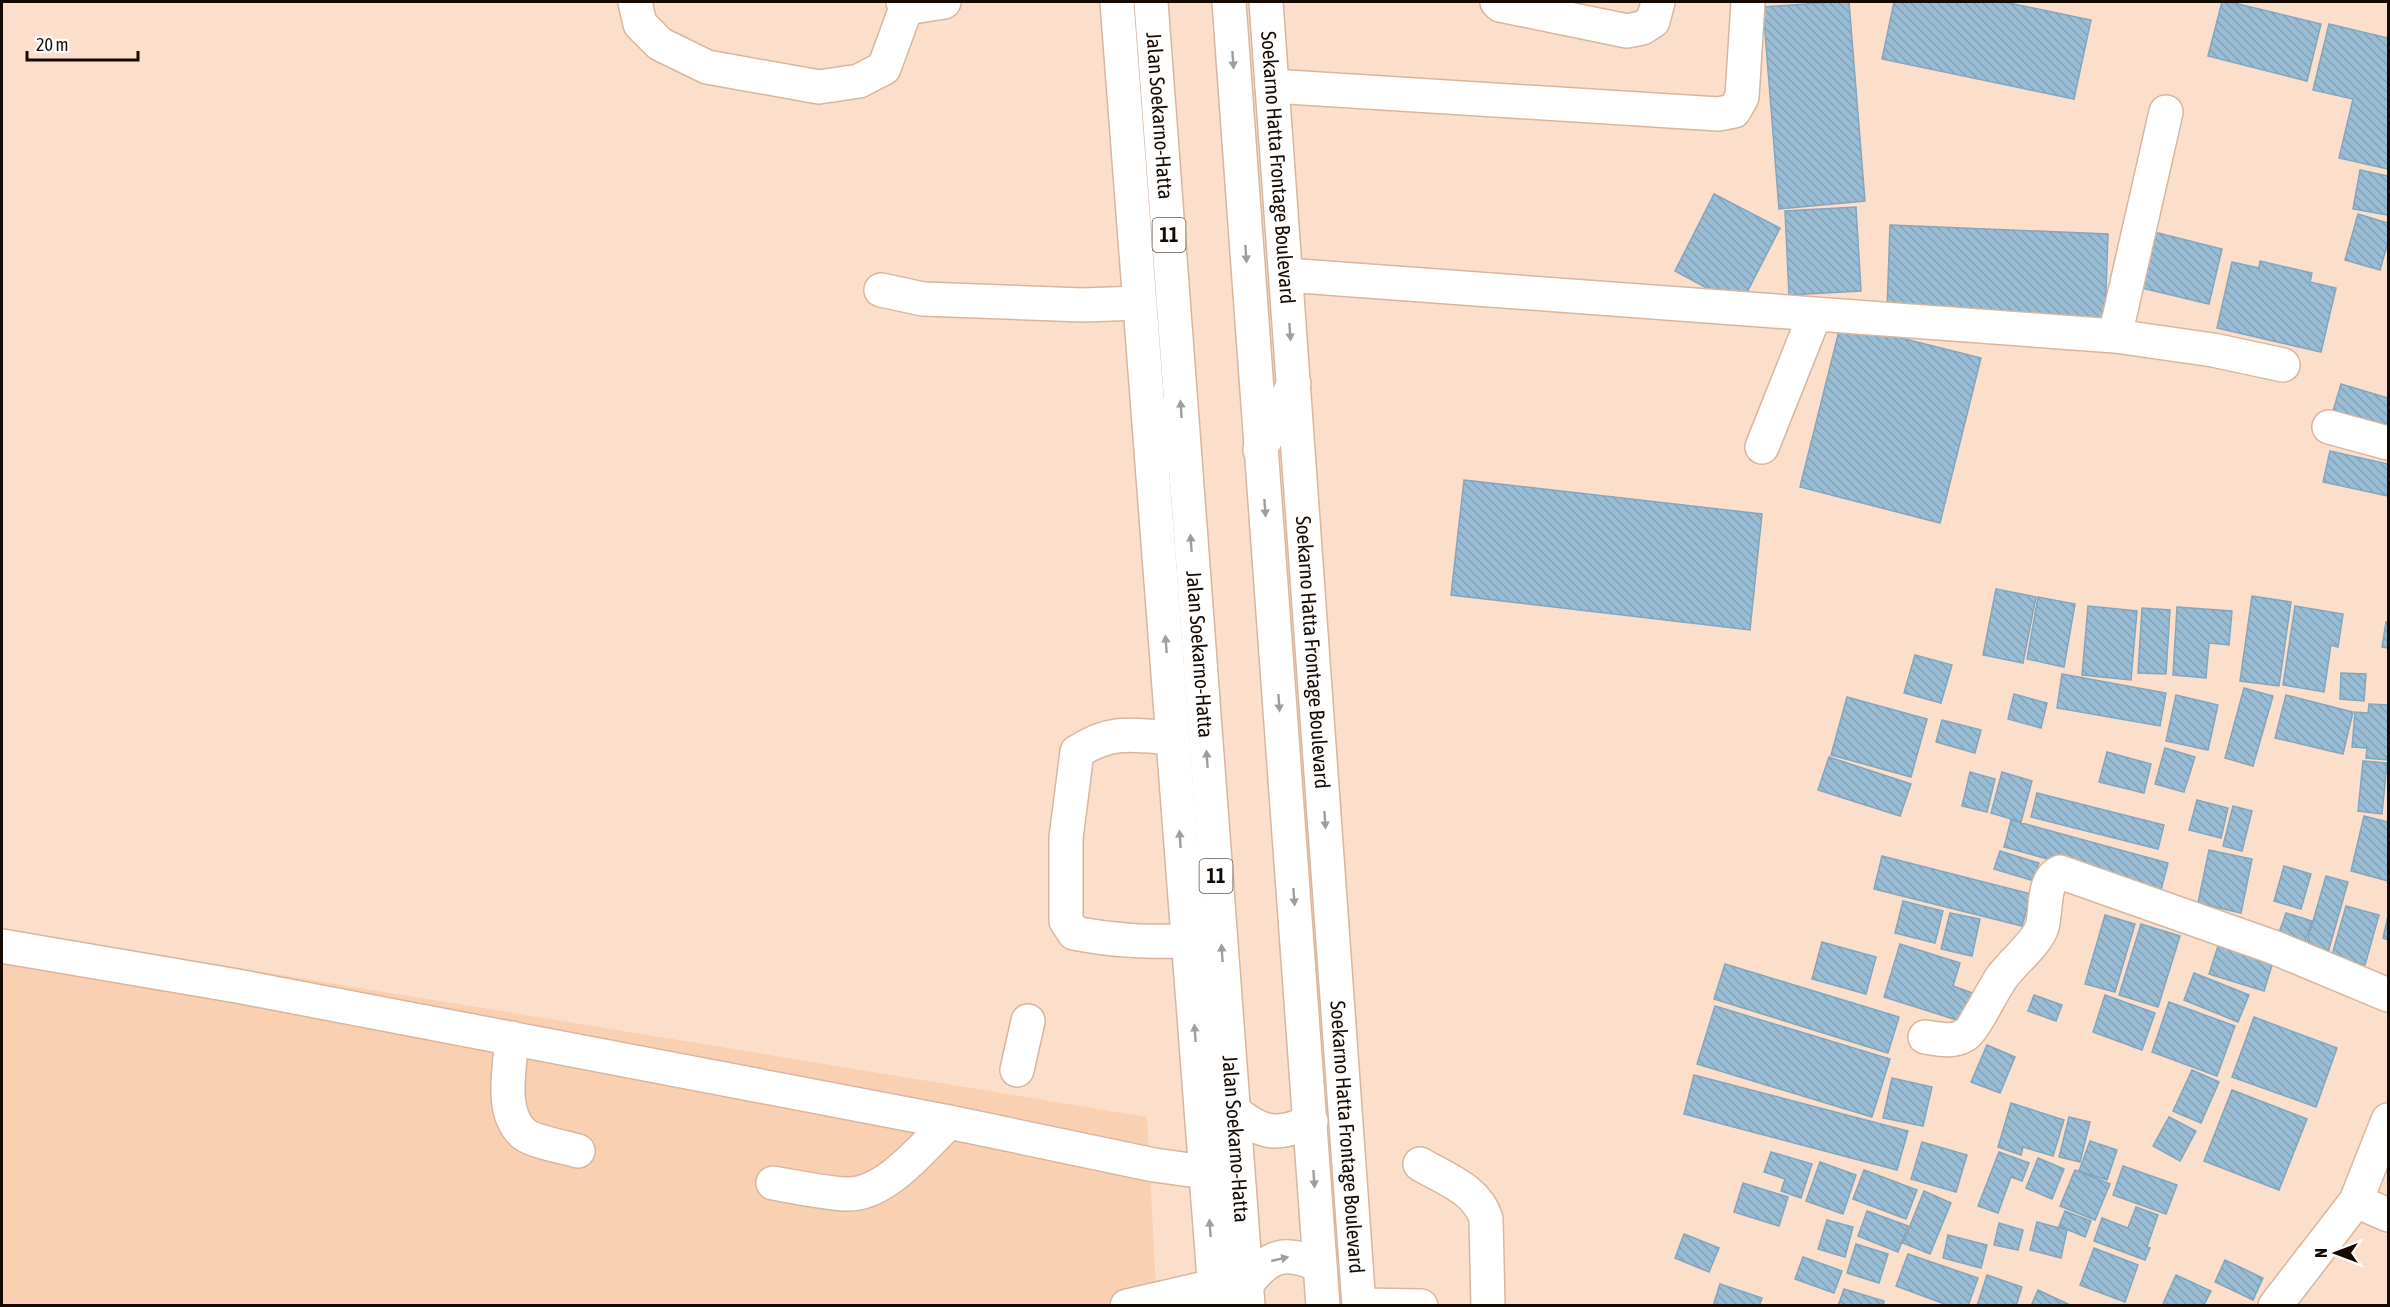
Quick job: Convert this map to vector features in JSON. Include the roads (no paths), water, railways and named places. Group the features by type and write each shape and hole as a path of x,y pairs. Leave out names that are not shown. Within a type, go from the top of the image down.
{"main road":[{"path":"635,2 640,24 660,45 707,67 819,87 859,81 884,68 905,5 944,2"},
{"path":"1117,2 1215,1296 1127,1305"},
{"name":"Jalan Soekarno-Hatta","path":"1151,2 1247,1295"},
{"path":"1229,2 1323,1305"},
{"name":"Soekarno Hatta Frontage Boulevard","path":"1266,2 1359,1305"},
{"path":"1497,2 1627,31 1642,28 1653,21 1658,2"},
{"path":"1272,86 1718,114 1734,111 1742,97 1748,2"},
{"path":"2115,336 2166,112"},
{"path":"1286,275 2115,336 2213,350 2283,365"},
{"path":"881,290 923,299 1082,305 1140,303"},
{"path":"1762,447 1815,314"},
{"path":"1260,450 1294,384"},
{"path":"1148,404 1186,468"},
{"path":"2329,427 2388,443"},
{"path":"1173,738 1121,734 1092,742 1077,752 1066,838 1066,921 1074,933 1087,936 1128,942 1188,941"},
{"path":"1925,1037 1957,1039 1971,1030 2001,978 2042,928 2048,887 2053,877 2060,872 2273,947 2388,995"},
{"path":"2,946 237,986 949,1122 1154,1165 1205,1172"},
{"path":"1017,1070 1028,1021"},
{"path":"512,1038 508,1098 514,1122 525,1135 578,1151"},
{"path":"1234,1111 1250,1125 1270,1132 1292,1131 1311,1121"},
{"path":"2275,1305 2356,1201 2388,1120"},
{"path":"773,1184 848,1195 872,1190 891,1177 949,1122"},
{"path":"1420,1164 1473,1195 1482,1206 1486,1218 1488,1305"},
{"path":"2356,1201 2388,1215"},
{"path":"1247,1295 1260,1266 1279,1257 1301,1257 1320,1266"},
{"path":"1359,1305 1421,1305"}]}
